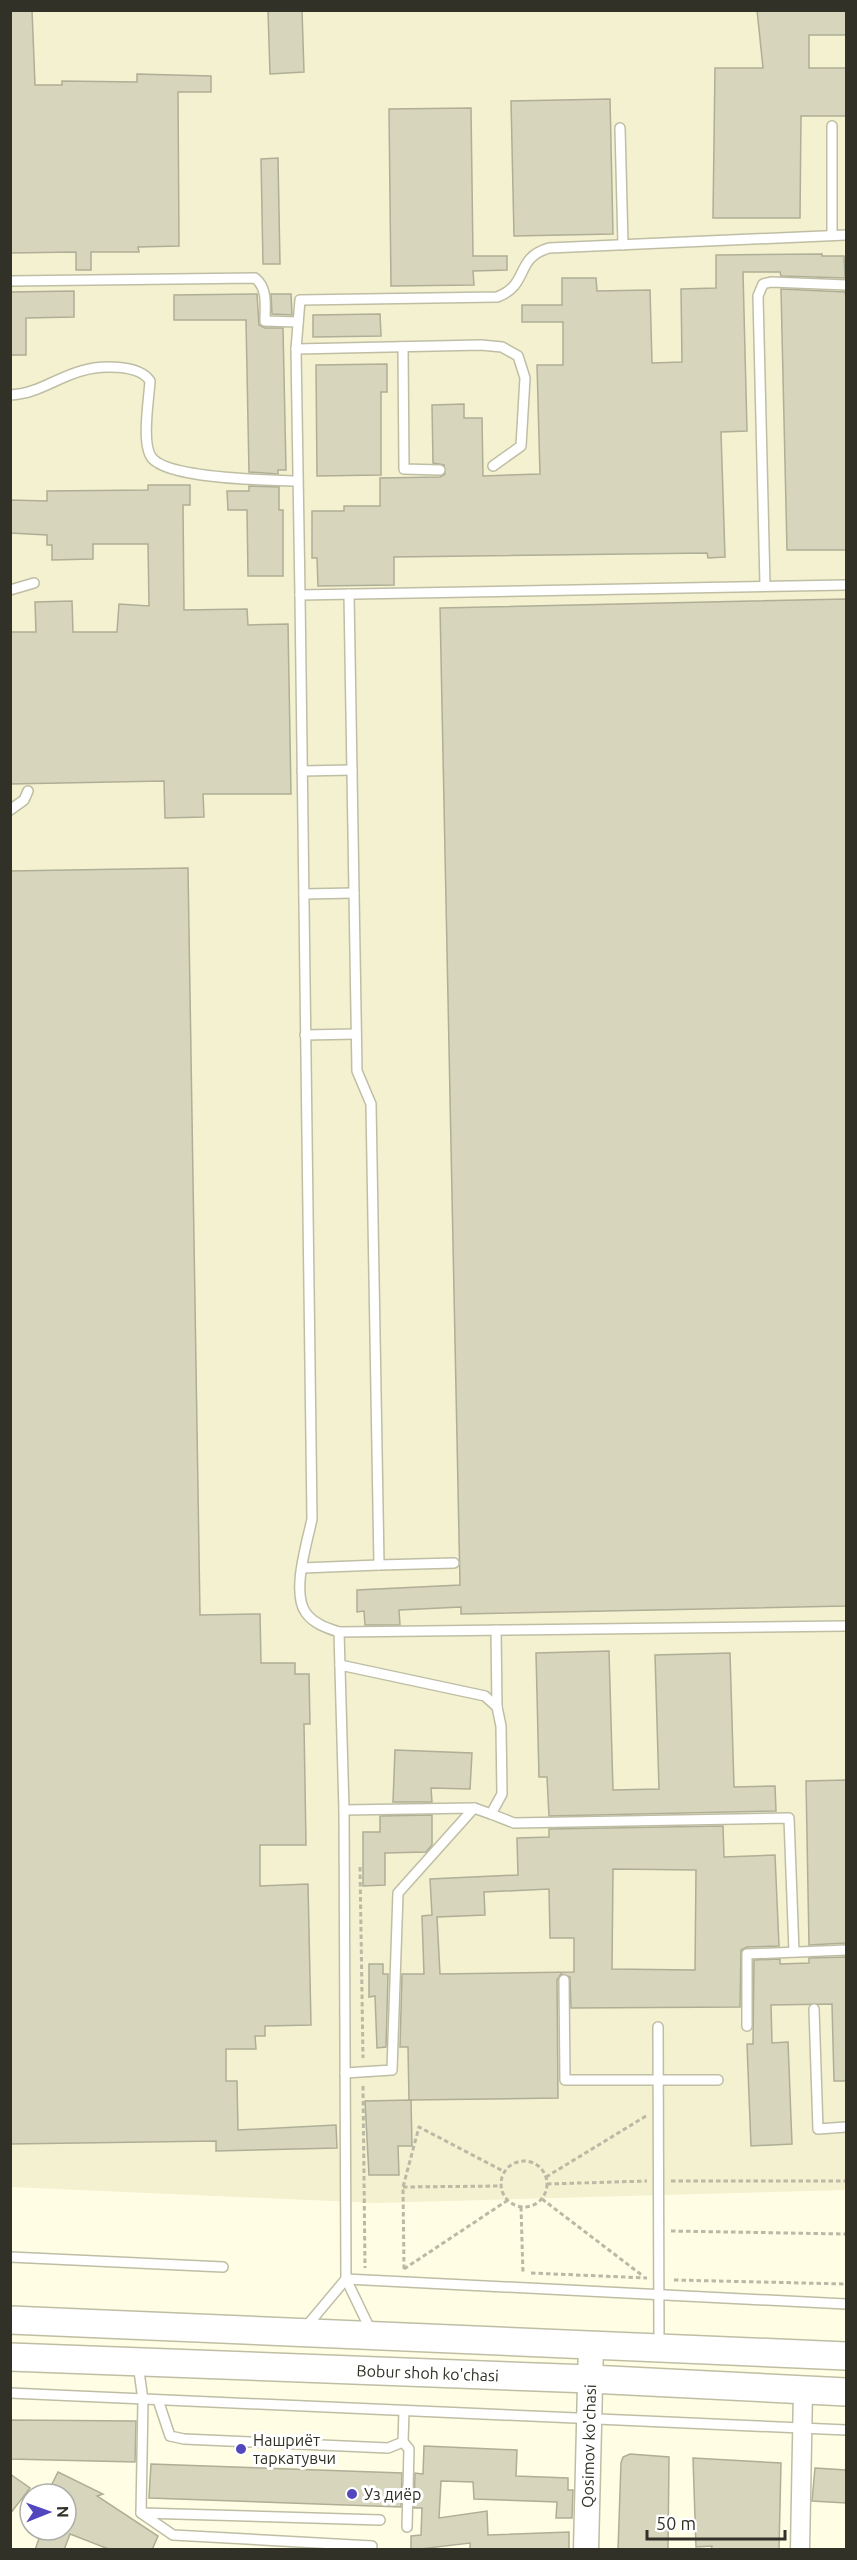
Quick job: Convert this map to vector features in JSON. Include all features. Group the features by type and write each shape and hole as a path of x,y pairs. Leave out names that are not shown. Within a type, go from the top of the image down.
{"main road":[{"path":"10,2320 846,2356"},
{"name":"Bobur shoh ko'chasi","path":"10,2357 590,2379 846,2392"}],"street":[{"name":"Qosimov ko'chasi","path":"586,2550 591,2344"},
{"path":"800,2550 803,2390"}],"lane":[{"path":"831,126 832,235"},
{"path":"620,128 623,245"},
{"path":"846,235 549,248 534,252 524,266 517,285 510,292 497,297 300,300 296,349 296,481 300,595 312,1520 299,1582 305,1611 318,1624 339,1632 846,1626"},
{"path":"10,281 255,278 261,282 264,292 266,321 298,322"},
{"path":"765,585 758,296 763,284 771,282 846,285"},
{"path":"296,349 481,345 502,347 518,356 525,378 521,446 493,466"},
{"path":"403,347 404,469 440,470"},
{"path":"10,395 33,392 82,370 132,368 145,374 150,381 146,442 152,459 165,466 223,478 296,481"},
{"path":"10,590 34,583"},
{"path":"300,595 846,585"},
{"path":"349,594 357,1071 371,1104 379,1565"},
{"path":"302,771 352,770"},
{"path":"10,810 24,800 28,791"},
{"path":"304,894 354,893"},
{"path":"305,1035 356,1034"},
{"path":"302,1568 454,1563"},
{"path":"491,1814 502,1794 501,1726 497,1707 496,1630"},
{"path":"339,1632 344,1810 346,2279 374,2336"},
{"path":"340,1665 485,1696 497,1707"},
{"path":"344,1810 474,1808 514,1823 789,1818 794,1952"},
{"path":"345,2073 392,2070 398,1893 474,1808"},
{"path":"747,2025 747,1954 846,1950"},
{"path":"564,1980 565,2080 718,2080"},
{"path":"814,2009 818,2129 846,2127"},
{"path":"658,2027 659,2348"},
{"path":"10,2257 223,2267"},
{"path":"346,2279 523,2288 659,2288 846,2304"},
{"path":"302,2333 346,2279"},
{"path":"137,2362 143,2400 141,2513"},
{"path":"10,2393 802,2430 846,2430"},
{"path":"158,2400 170,2436 184,2439 388,2448 403,2442"},
{"path":"404,2411 403,2442 409,2450 407,2527"},
{"path":"141,2513 380,2520"},
{"path":"141,2513 173,2535 372,2546"}],"path":[{"path":"360,1857 365,2268 374,2268"},
{"path":"546,2177 658,2108"},
{"path":"404,2269 403,2187 419,2127 505,2172"},
{"path":"524,2162 538,2166 546,2177 547,2184 542,2199 536,2204 522,2207 508,2200 502,2186 505,2172 511,2166 524,2162"},
{"path":"547,2184 658,2181 846,2181"},
{"path":"403,2187 502,2186"},
{"path":"542,2199 659,2288 846,2284"},
{"path":"404,2269 508,2200"},
{"path":"522,2207 523,2288"},
{"path":"659,2230 846,2234"},
{"path":"394,2269 416,2269"},
{"path":"511,2272 644,2277 659,2288"}],"shaded area":[{"path":"11,11 846,11 846,2190 377,2203 11,2187"}],"building":[{"path":"11,10 32,10 35,85 62,85 62,81 137,82 137,74 211,76 211,92 178,92 179,246 138,247 139,252 91,252 91,270 76,270 76,252 10,253"},
{"path":"268,10 302,10 304,72 270,74"},
{"path":"757,10 846,10 846,35 809,35 809,68 846,68 846,116 801,116 800,218 713,218 715,68 763,68"},
{"path":"610,99 613,234 514,236 511,101"},
{"path":"471,108 473,256 507,256 507,270 473,271 474,285 391,286 389,109"},
{"path":"278,158 280,264 263,264 261,159"},
{"path":"822,254 822,256 844,256 845,278 781,276 780,272 743,272 747,431 721,432 725,557 708,558 707,553 394,557 394,585 318,586 317,558 312,558 312,511 344,511 344,506 380,506 380,478 440,477 445,474 444,465 433,463 432,405 464,404 464,418 482,418 483,476 540,474 537,365 563,365 563,322 522,322 522,305 562,305 562,278 596,278 597,291 650,290 652,363 682,362 681,289 716,288 716,255"},
{"path":"781,289 845,292 846,550 787,550"},
{"path":"74,291 74,317 26,318 26,355 10,355 10,292"},
{"path":"257,294 259,325 265,328 283,328 286,470 278,470 278,474 249,472 246,320 174,320 174,295"},
{"path":"271,294 291,294 292,315 272,314"},
{"path":"380,314 381,336 313,337 313,315"},
{"path":"387,364 387,392 381,392 381,475 317,476 316,365"},
{"path":"148,485 190,485 190,505 183,505 184,610 247,609 248,625 288,624 291,794 203,794 204,817 165,818 164,781 10,784 10,632 36,632 35,602 72,601 73,632 117,632 119,604 149,606 148,544 93,544 93,559 52,560 52,545 47,545 47,535 10,533 10,500 47,501 47,491 148,490"},
{"path":"249,486 279,487 279,510 283,510 283,576 248,576 247,510 228,510 227,491 249,491"},
{"path":"846,599 846,1606 461,1614 461,1607 399,1610 400,1625 365,1625 364,1611 357,1612 357,1590 460,1585 440,608"},
{"path":"188,868 200,1615 260,1614 261,1663 295,1663 295,1674 309,1674 310,1724 304,1724 306,1845 260,1845 260,1886 308,1884 311,2025 265,2026 265,2036 255,2036 256,2049 226,2049 226,2081 237,2081 238,2130 336,2125 337,2148 216,2151 216,2141 10,2144 10,871"},
{"path":"609,1651 613,1790 659,1789 655,1655 730,1653 734,1787 775,1786 776,1811 549,1816 547,1777 539,1777 536,1653"},
{"path":"395,1750 472,1753 470,1789 431,1788 432,1802 393,1802"},
{"path":"846,1780 846,1943 809,1945 806,1781"},
{"path":"432,1815 432,1845 426,1852 385,1853 385,1885 363,1886 363,1832 380,1832 380,1816"},
{"path":"723,1826 724,1857 775,1855 779,1946 747,1947 741,1950 740,2007 571,2008 570,1977 561,1974 557,1980 558,2098 409,2100 408,2047 400,2047 402,1974 424,1974 422,1916 432,1915 430,1879 518,1875 517,1838 549,1837 549,1829","holes":["613,1869 696,1870 695,1970 612,1969","549,1889 550,1938 574,1938 574,1972 440,1974 437,1917 485,1915 484,1892"]},
{"path":"846,1957 846,2081 834,2081 832,2004 771,2005 772,2043 788,2042 792,2144 751,2146 747,2044 753,2044 754,1960 780,1959 780,1964 809,1963 809,1958"},
{"path":"369,1964 383,1964 383,1974 388,1974 386,2047 377,2048 375,1996 369,1997"},
{"path":"411,2100 412,2146 398,2146 399,2175 369,2175 365,2101"},
{"path":"10,2420 136,2421 135,2462 10,2459"},
{"path":"424,2446 517,2450 516,2476 568,2478 568,2490 573,2490 572,2518 556,2518 557,2502 474,2499 473,2482 441,2481 439,2518 487,2511 488,2535 569,2532 569,2550 470,2550 470,2543 411,2550 411,2536 421,2535 422,2508 414,2508 415,2473 423,2474"},
{"path":"630,2454 669,2457 668,2550 618,2550 621,2463 623,2457"},
{"path":"693,2458 781,2463 779,2550 711,2550 712,2546 696,2547"},
{"path":"151,2464 402,2473 401,2507 149,2498"},
{"path":"815,2468 846,2470 846,2503 812,2501"},
{"path":"58,2472 103,2494 97,2496 158,2536 152,2550 111,2550 78,2537 78,2482 53,2482"},
{"path":"10,2474 21,2482 18,2482 18,2504 10,2514"},
{"path":"38,2542 67,2542 64,2550 35,2550"}],"place":[{"name":"Нашриёт таркатувчи","path":"241,2449"},
{"name":"Уз диёр","path":"352,2494"}]}
